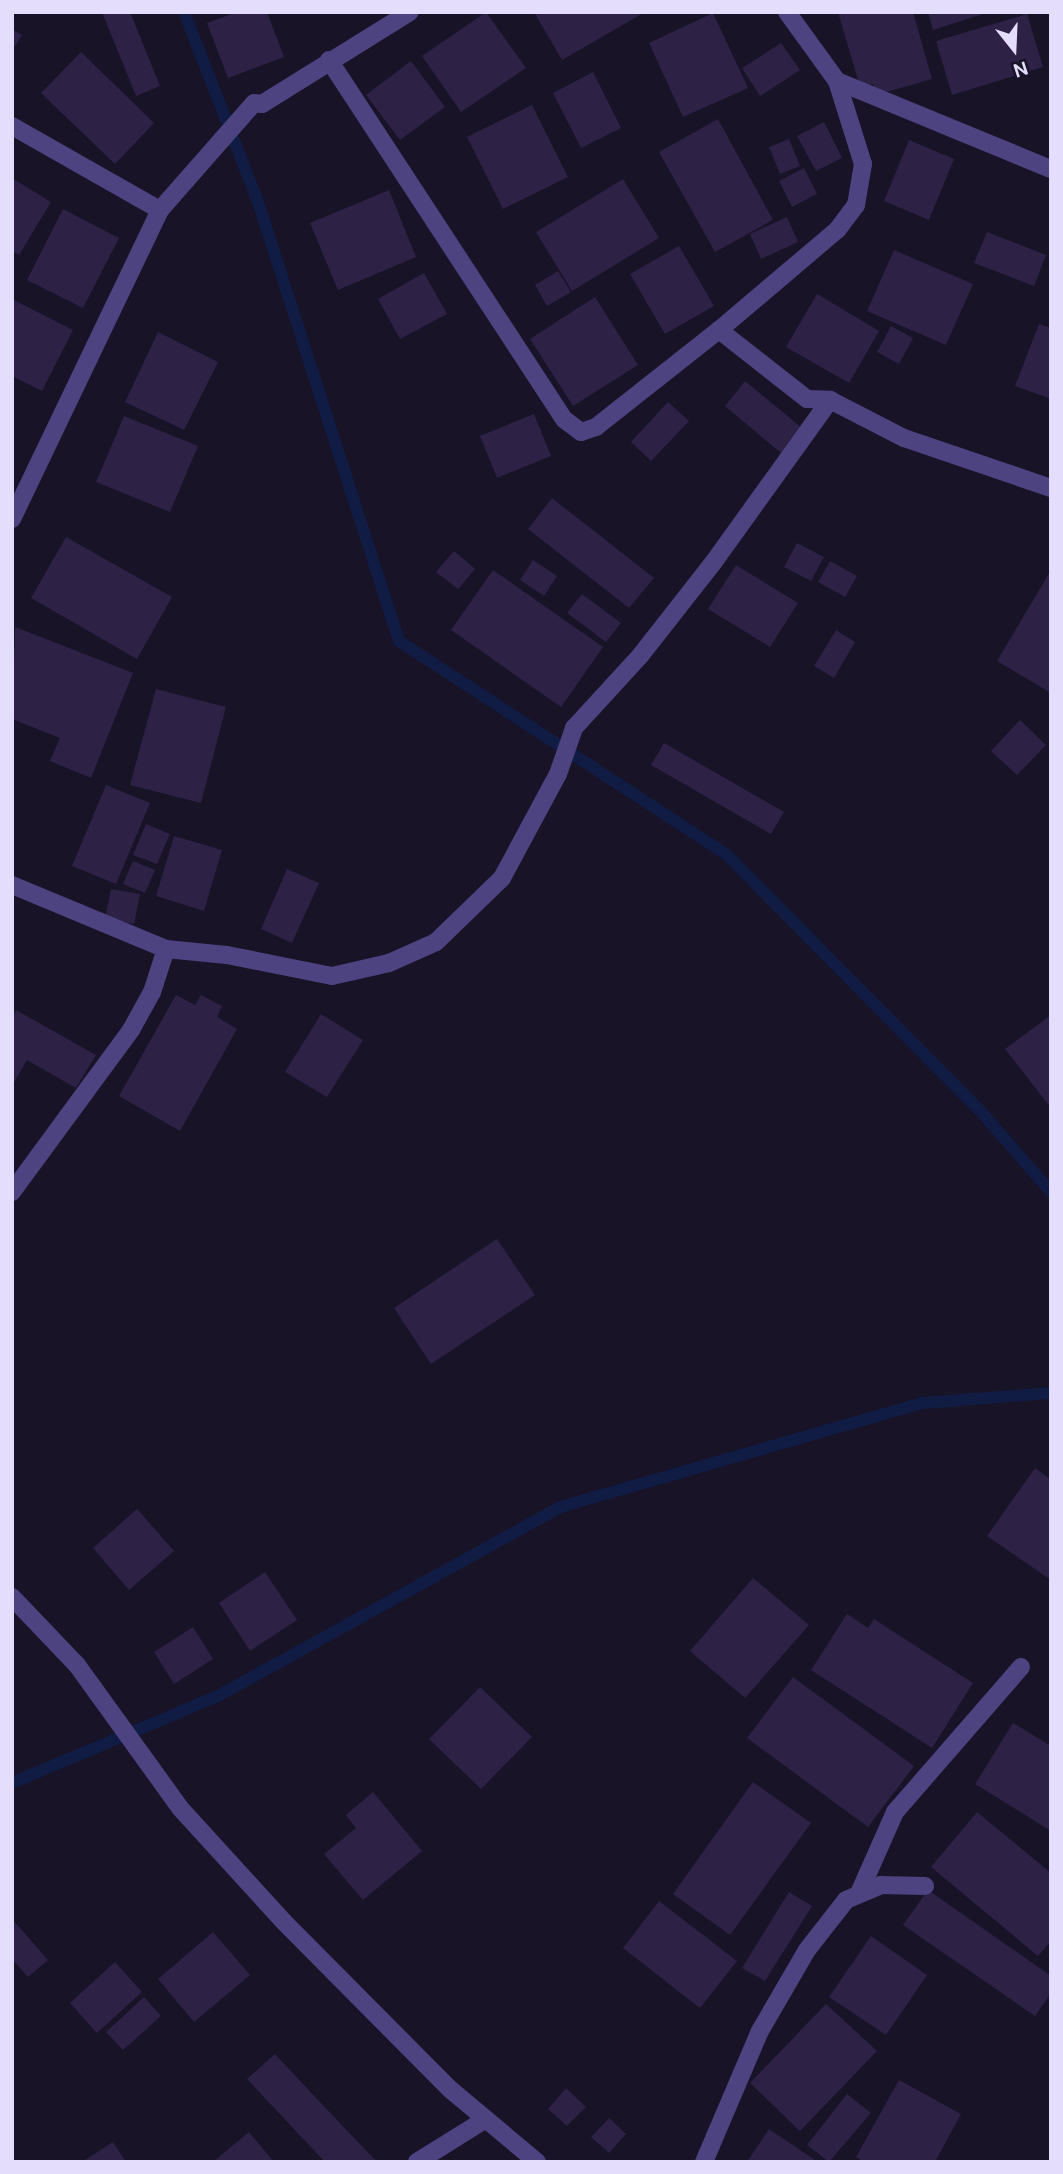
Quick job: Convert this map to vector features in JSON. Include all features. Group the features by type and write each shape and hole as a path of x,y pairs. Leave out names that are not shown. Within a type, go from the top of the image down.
{"street":[{"path":"12,519 160,210 254,103 262,104 410,12"},
{"path":"329,60 565,420 581,432 596,428 719,330 837,230 856,205 863,164 837,81 787,12"},
{"path":"837,81 1051,169"},
{"path":"12,126 160,210"},
{"path":"719,330 789,390 807,399 830,400 904,438 1051,488"},
{"path":"12,885 166,948 227,955 332,976 389,962 436,942 502,878 561,764 574,728 640,656 713,564 830,400"},
{"path":"12,1192 131,1030 152,992 166,948"},
{"path":"12,1597 77,1665 180,1808 284,1922 451,2090 537,2162"},
{"path":"860,1891 895,1812 1021,1667"},
{"path":"704,2162 760,2032 807,1950 846,1900 860,1891 881,1885 925,1886"},
{"path":"416,2162 486,2119"}],"building":[{"path":"102,12 130,12 160,86 136,96"},
{"path":"237,12 267,12 284,57 228,78 207,23"},
{"path":"486,12 526,68 461,112 422,56"},
{"path":"534,12 645,12 562,60"},
{"path":"838,12 913,12 932,79 876,95 873,84 860,87"},
{"path":"928,12 986,12 986,13 933,30"},
{"path":"713,13 748,88 683,117 649,43"},
{"path":"1027,14 1043,67 952,95 936,41"},
{"path":"12,29 22,35 12,51"},
{"path":"781,43 800,70 760,96 742,68"},
{"path":"81,52 154,123 115,164 41,93"},
{"path":"411,61 445,107 400,140 366,95"},
{"path":"593,72 621,128 581,148 553,93"},
{"path":"532,105 568,177 503,209 467,137"},
{"path":"718,119 773,220 715,252 659,152"},
{"path":"824,122 842,158 816,171 797,136"},
{"path":"789,139 800,166 780,174 769,147"},
{"path":"909,140 954,159 929,220 884,201"},
{"path":"804,168 817,194 792,207 779,181"},
{"path":"12,178 51,202 19,255 12,251"},
{"path":"623,179 659,238 572,291 536,232"},
{"path":"389,190 416,257 338,290 310,223"},
{"path":"63,209 119,238 83,308 27,280"},
{"path":"787,217 798,242 761,259 750,234"},
{"path":"987,232 1046,255 1034,286 974,263"},
{"path":"679,246 714,306 665,334 630,274"},
{"path":"894,250 973,284 946,345 867,311"},
{"path":"558,271 571,292 547,306 535,285"},
{"path":"424,273 447,314 400,339 378,299"},
{"path":"817,294 879,331 849,383 786,347"},
{"path":"595,297 638,365 573,406 530,339"},
{"path":"12,299 73,330 42,391 12,376"},
{"path":"1039,324 1051,328 1051,399 1015,386"},
{"path":"891,326 913,338 899,364 877,352"},
{"path":"158,332 218,362 184,430 125,402"},
{"path":"745,381 802,428 781,453 725,406"},
{"path":"668,402 689,421 651,461 631,442"},
{"path":"534,414 551,456 497,478 480,436"},
{"path":"124,416 198,446 170,512 96,482"},
{"path":"552,498 654,578 629,608 528,529"},
{"path":"66,537 172,597 137,659 31,598"},
{"path":"797,543 824,557 811,581 784,567"},
{"path":"454,551 475,569 458,589 436,572"},
{"path":"533,560 557,576 544,596 520,580"},
{"path":"830,561 857,576 845,597 818,582"},
{"path":"736,565 798,603 770,647 708,609"},
{"path":"493,570 603,647 561,707 451,630"},
{"path":"1051,570 1051,693 997,661"},
{"path":"582,594 621,623 606,642 567,613"},
{"path":"15,627 133,673 91,778 50,761 60,738 12,719"},
{"path":"836,630 855,642 834,678 814,666"},
{"path":"156,689 226,707 201,803 130,785"},
{"path":"1020,720 1046,745 1017,775 991,751"},
{"path":"664,743 784,812 771,834 651,765"},
{"path":"106,785 150,803 116,884 72,866"},
{"path":"146,824 170,834 157,864 133,855"},
{"path":"174,836 222,850 204,911 156,896"},
{"path":"133,861 155,870 145,893 123,884"},
{"path":"287,869 319,883 292,943 261,929"},
{"path":"111,889 140,894 134,924 105,919"},
{"path":"176,995 195,1005 201,995 222,1006 217,1017 237,1029 180,1131 119,1096"},
{"path":"16,1010 96,1055 76,1088 27,1060 12,1086 12,1017"},
{"path":"321,1014 363,1040 327,1097 285,1072"},
{"path":"1051,1015 1051,1108 1005,1049"},
{"path":"497,1239 535,1295 431,1364 394,1308"},
{"path":"1035,1468 1051,1480 1051,1580 987,1536"},
{"path":"137,1509 174,1551 129,1590 93,1548"},
{"path":"265,1572 297,1620 250,1651 219,1603"},
{"path":"753,1578 809,1625 745,1698 690,1651"},
{"path":"847,1614 868,1628 874,1619 973,1683 932,1748 811,1670"},
{"path":"193,1627 213,1659 174,1684 154,1652"},
{"path":"793,1677 914,1766 868,1827 747,1738"},
{"path":"480,1687 532,1737 481,1789 429,1739"},
{"path":"1013,1723 1051,1746 1051,1831 975,1784"},
{"path":"753,1782 811,1823 730,1935 673,1894"},
{"path":"373,1792 422,1851 363,1900 324,1854 356,1828 346,1815"},
{"path":"977,1812 1051,1873 1051,1941 1038,1956 931,1867"},
{"path":"928,1890 1051,1976 1051,1993 1035,2016 903,1925"},
{"path":"789,1892 812,1906 765,1981 742,1968"},
{"path":"659,1901 737,1961 700,2008 623,1948"},
{"path":"12,1919 48,1960 28,1977 12,1959"},
{"path":"213,1932 250,1975 194,2022 158,1979"},
{"path":"871,1936 927,1975 886,2035 829,1997"},
{"path":"115,1962 142,1992 97,2033 70,2003"},
{"path":"144,1997 161,2016 123,2050 106,2032"},
{"path":"826,2004 877,2051 800,2131 750,2083"},
{"path":"275,2054 377,2162 325,2162 247,2079"},
{"path":"899,2080 961,2114 935,2162 865,2162 856,2157"},
{"path":"566,2088 586,2107 567,2126 548,2109"},
{"path":"847,2094 871,2113 829,2162 807,2145"},
{"path":"609,2118 626,2134 609,2153 591,2137"},
{"path":"769,2129 818,2162 747,2162"},
{"path":"249,2132 274,2162 213,2162"},
{"path":"113,2142 126,2162 82,2162"}],"waterway":[{"path":"184,12 258,202 399,641 727,855 983,1114 1051,1192"},
{"path":"12,1783 218,1696 560,1507 923,1403 1051,1393"}]}
